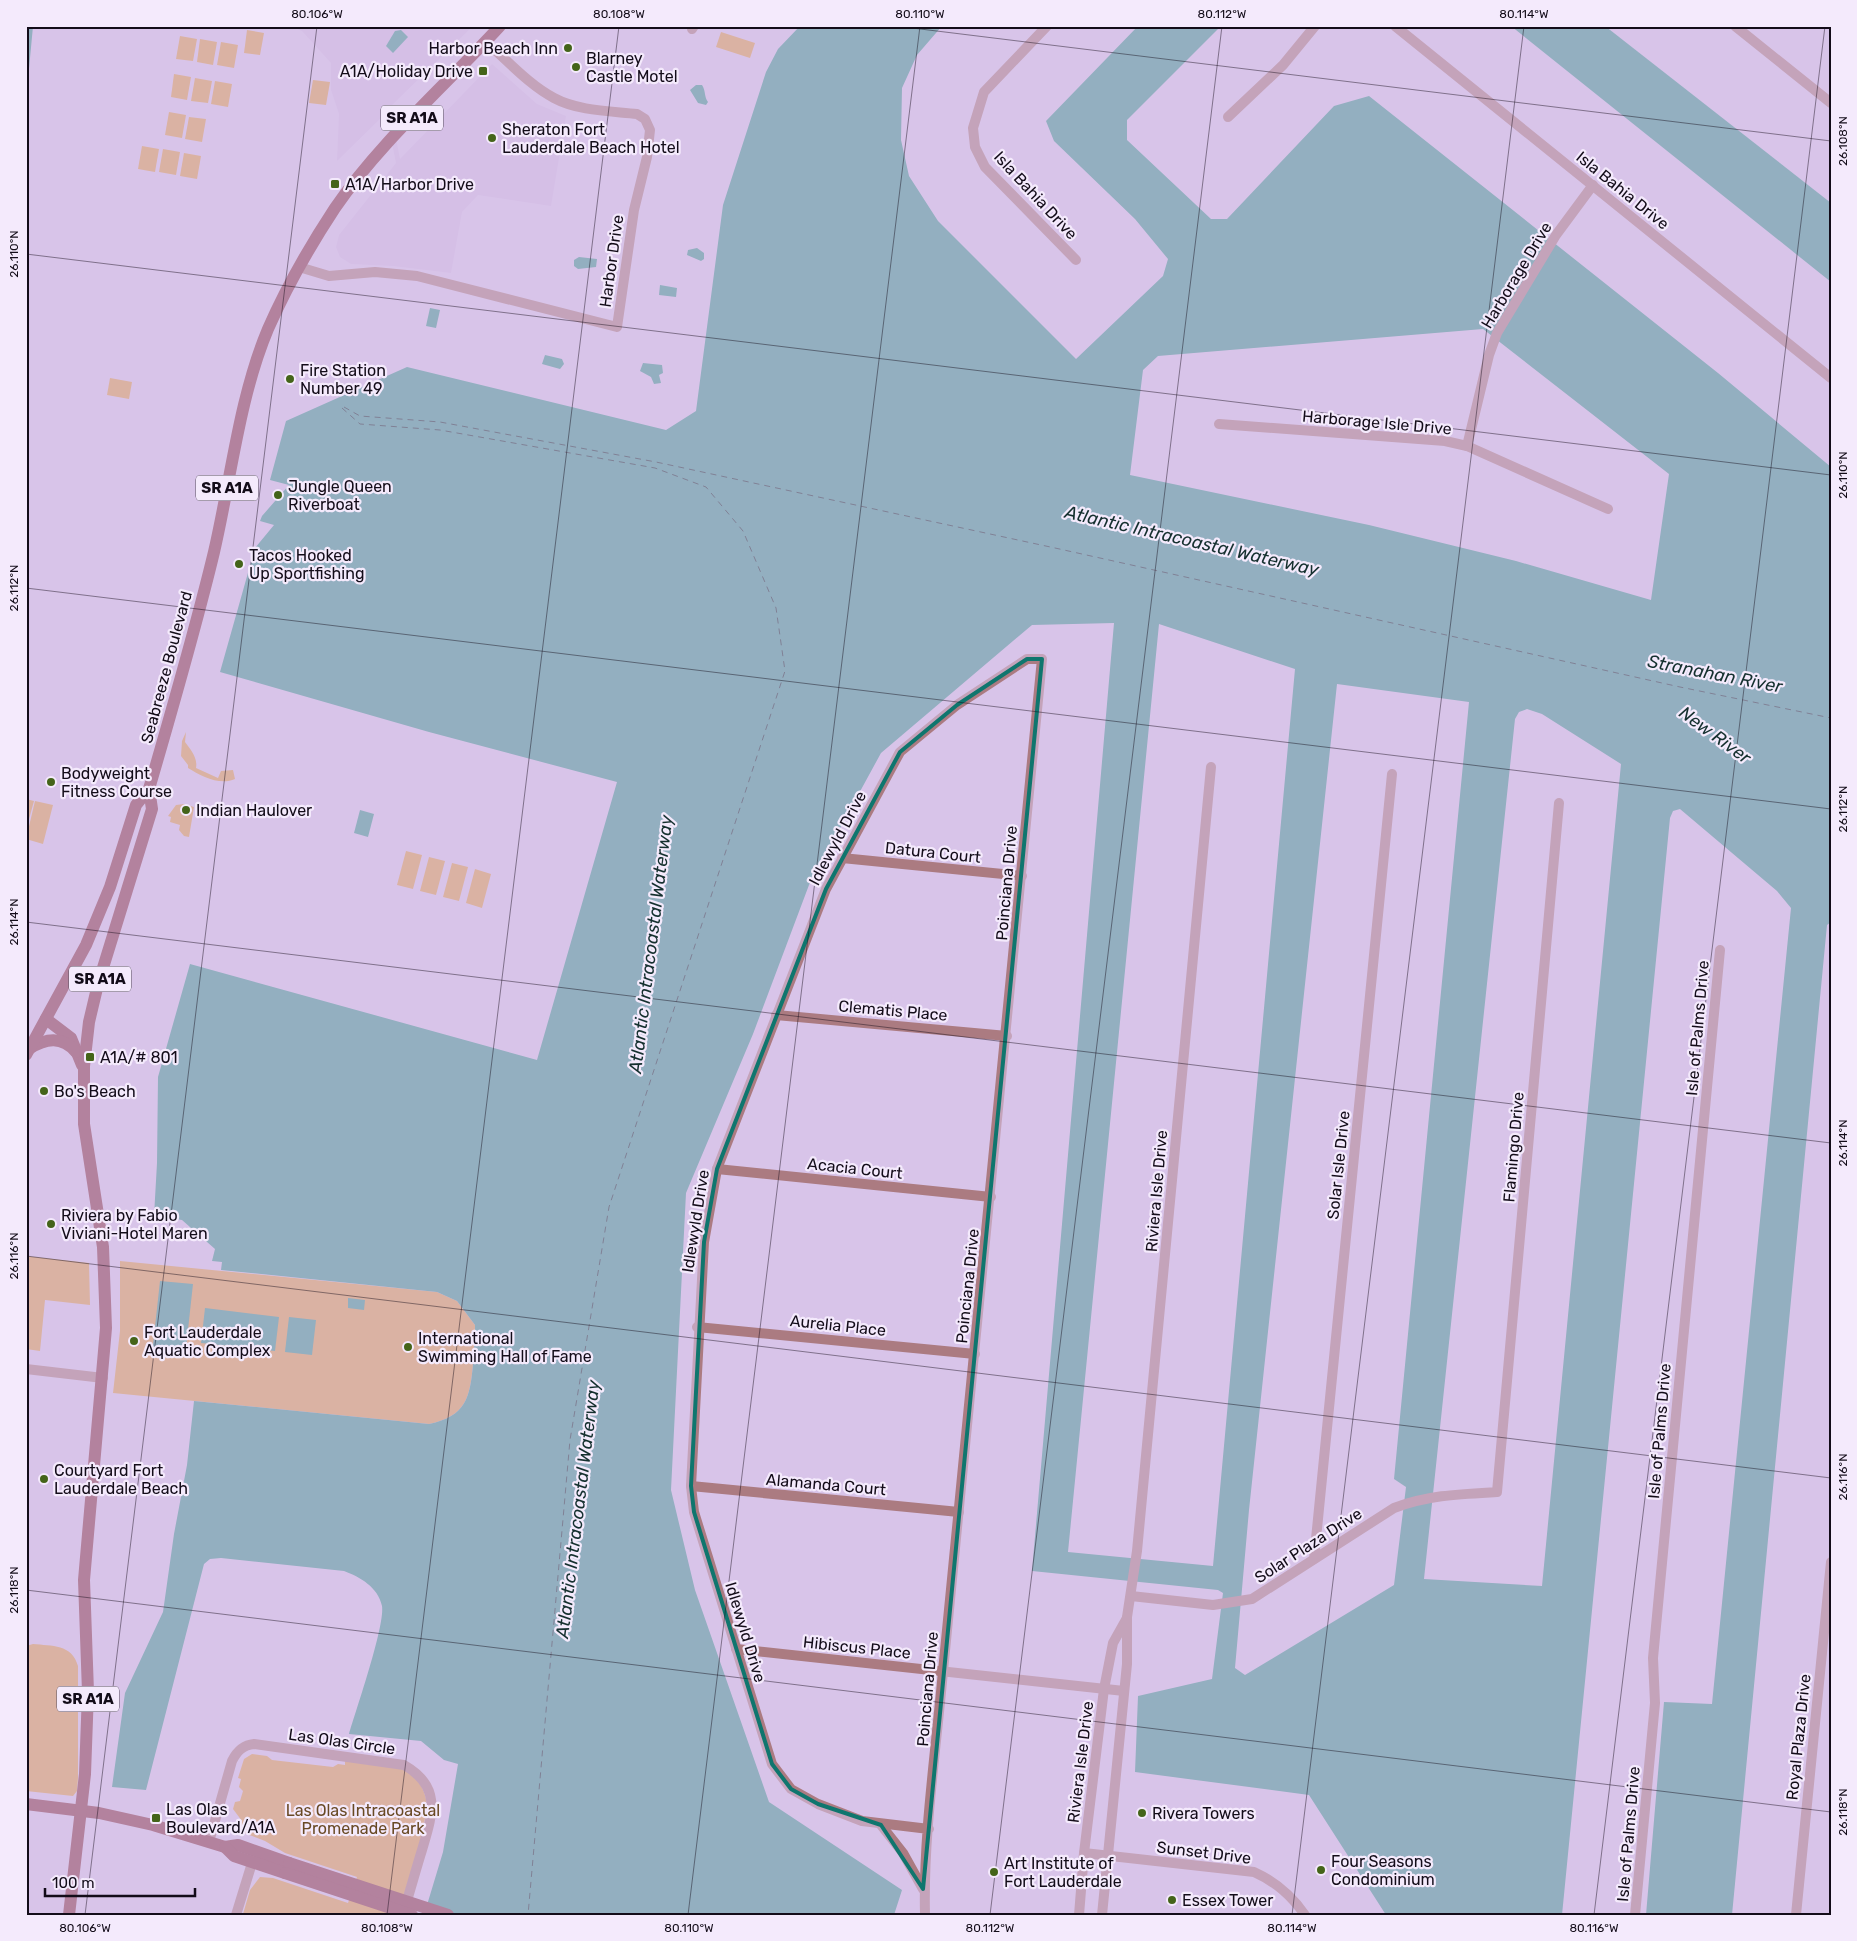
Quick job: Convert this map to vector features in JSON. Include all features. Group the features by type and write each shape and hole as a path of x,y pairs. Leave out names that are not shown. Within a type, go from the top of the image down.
{"main road":[{"name":"Seabreeze Boulevard","path":"82,1811 88,1692 84,1580 106,1328 106,1283 101,1230 84,1124 84,1069 89,1022 98,984 152,809 149,789 207,580 253,374 268,329 299,267 335,209 354,184 382,151 500,26"},
{"name":"SR A1A","path":"28,1052 86,945 110,887 136,805 149,789"},
{"path":"46,1019 67,1034 74,1044 84,1069"},
{"path":"28,1052 43,1041 54,1040 65,1043 79,1056"},
{"path":"26,1804 82,1811 146,1824 225,1847 238,1845 287,1868 412,1915"},
{"name":"SR A1A","path":"69,1915 82,1811"},
{"path":"225,1847 234,1856 252,1863 287,1868 448,1915"}],"street":[{"name":"Isla Bahia Drive","path":"1046,26 984,92 973,128 975,147 985,167 1076,260"},
{"path":"1228,117 1283,65 1315,26"},
{"name":"Isla Bahia Drive","path":"1395,26 1831,378"},
{"path":"1735,26 1831,103"},
{"name":"Harbor Drive","path":"299,267 330,276 375,272 417,276 617,327 634,210 647,157 650,130 645,119 636,114 577,106 554,99 486,42"},
{"name":"Harborage Drive","path":"1467,446 1489,355 1497,333 1556,235 1593,185"},
{"name":"Harborage Isle Drive","path":"1219,424 1445,441 1467,446 1608,509"},
{"name":"Idlewyld Drive","path":"929,1829 881,1825 862,1821 818,1804 792,1789 772,1764 694,1512 690,1486 704,1242 717,1169 826,889 900,752 957,705 1027,659 1042,659"},
{"name":"Poinciana Drive","path":"925,1915 923,1890 943,1671 1007,1036 1042,659"},
{"name":"Riviera Isle Drive","path":"1102,1915 1127,1664 1127,1617 1137,1551 1211,767"},
{"name":"Solar Isle Drive","path":"1314,1559 1392,774"},
{"name":"Flamingo Drive","path":"1497,1492 1559,803"},
{"name":"Datura Court","path":"842,858 1022,876"},
{"name":"Isle of Palms Drive","path":"1635,1915 1655,1703 1653,1658 1720,950"},
{"name":"Clematis Place","path":"776,1015 1007,1036"},
{"name":"Acacia Court","path":"717,1169 990,1197"},
{"name":"Aurelia Place","path":"698,1327 975,1354"},
{"path":"26,1369 103,1378"},
{"name":"Alamanda Court","path":"690,1486 959,1512"},
{"name":"Solar Plaza Drive","path":"1132,1591 1213,1605 1252,1599 1394,1508 1417,1499 1441,1495 1497,1492"},
{"name":"Royal Plaza Drive","path":"1796,1915 1831,1562"},
{"name":"Riviera Isle Drive","path":"1079,1915 1084,1853 1104,1689 1114,1643 1127,1617"},
{"name":"Hibiscus Place","path":"736,1649 1124,1691"},
{"name":"Las Olas Circle","path":"209,1842 232,1761 237,1752 244,1746 254,1744 390,1762 404,1766 417,1774 427,1786 433,1807 402,1915"},
{"path":"881,1825 903,1853 923,1890"},
{"name":"Sunset Drive","path":"1084,1853 1254,1872 1273,1880 1294,1899 1305,1915"},
{"path":"236,1915 252,1863"}],"highlighted area":[{"path":"1027,659 1042,659 923,1889 881,1825 818,1804 791,1789 772,1764 694,1512 691,1486 704,1242 717,1169 826,889 900,752 957,705"}],"shaded area":[{"name":"Sheraton Fort Lauderdale Beach Hotel","path":"291,26 473,26 390,107 400,159 492,64 537,104 566,116 551,206 478,195 462,212 451,273 393,266 351,264 340,257 336,247 339,235 396,163 386,113 337,161 339,114 331,90 331,63 302,31"}],"green space":[{"path":"247,30 264,33 260,55 244,53"},
{"path":"721,32 755,43 750,58 716,47"},
{"path":"180,36 197,39 193,61 176,59"},
{"path":"200,39 217,42 213,65 197,62"},
{"path":"221,42 238,45 234,68 217,65"},
{"path":"174,74 191,77 187,100 171,97"},
{"path":"195,78 212,81 208,103 191,101"},
{"path":"313,80 330,82 326,105 309,103"},
{"path":"215,81 232,84 228,107 211,104"},
{"path":"169,112 186,115 182,138 165,135"},
{"path":"189,117 206,119 202,142 185,139"},
{"path":"142,146 159,149 155,172 138,169"},
{"path":"163,149 180,152 176,175 159,172"},
{"path":"184,153 201,156 197,179 180,176"},
{"path":"110,378 132,382 129,399 107,395"},
{"path":"186,732 185,742 195,757 196,768 218,778 221,771 233,770 235,779 217,781 188,768 188,765 181,756 182,741"},
{"path":"26,799 34,801 26,830"},
{"path":"35,801 53,805 43,844 26,839"},
{"path":"184,804 194,807 189,837 184,836 179,830 180,825 170,822 171,817 168,816 176,805"},
{"path":"406,851 422,855 413,889 397,885"},
{"path":"429,857 445,861 436,895 420,891"},
{"path":"452,863 468,867 459,901 443,897"},
{"path":"475,869 491,874 482,908 466,903"},
{"path":"26,1256 89,1263 90,1305 45,1300 40,1351 26,1349"},
{"path":"120,1261 437,1292 457,1301 475,1325 472,1376 468,1396 464,1404 451,1416 429,1424 113,1393 120,1331"},
{"path":"33,1644 54,1646 66,1650 75,1659 78,1666 78,1778 77,1791 73,1796 26,1791 26,1646"},
{"name":"Las Olas Intracoastal Promenade Park","path":"252,1754 267,1756 272,1760 333,1767 338,1764 345,1765 345,1761 384,1764 406,1771 416,1779 425,1795 426,1809 421,1838 398,1915 243,1914 250,1890 260,1877 273,1878 348,1903 357,1877 285,1853 265,1841 239,1831 242,1821 233,1809 235,1802 240,1801 243,1791 239,1787 241,1779 238,1778 244,1759"}],"water":[{"path":"26,26 33,26 26,101"},
{"path":"800,26 942,26 917,55 902,88 901,140 909,176 938,221 1076,359 1163,276 1168,259 1135,219 1054,141 1046,121 1138,26 1221,26 1127,120 1127,140 1211,219 1227,219 1334,106 1369,96 1718,373 1831,467 1831,922 1827,925 1732,1915 1646,1915 1664,1702 1712,1704 1791,908 1777,891 1680,809 1673,811 1670,818 1562,1915 1386,1915 1309,1795 1135,1772 1138,1696 1212,1679 1223,1593 1218,1590 1032,1571 1114,623 1032,625 881,753 809,885 753,1034 686,1193 671,1490 695,1590 769,1802 902,1890 894,1915 424,1915 443,1852 458,1764 444,1760 421,1741 349,1734 375,1649 382,1616 382,1606 377,1593 368,1584 344,1571 221,1558 210,1559 204,1564 146,1790 112,1787 125,1693 163,1612 174,1534 187,1465 194,1401 429,1424 451,1416 464,1404 468,1396 473,1364 475,1325 457,1301 437,1292 221,1270 222,1262 212,1261 215,1249 182,1220 154,1216 158,1077 190,964 537,1060 617,782 429,732 220,672 255,548 274,525 260,521 262,516 289,485 270,480 286,421 407,367 666,430 696,411 723,205 766,72 778,49","holes":["1483,329 1669,474 1651,600 1516,561 1369,525 1130,475 1143,370 1158,356","1159,624 1295,669 1213,1566 1068,1552","1337,684 1469,702 1394,1479 1406,1487 1394,1585 1245,1675 1235,1668 1249,1510","1527,709 1542,714 1621,764 1542,1586 1424,1579 1515,719 1519,712"]},
{"path":"1511,26 1605,26 1831,203 1831,282"},
{"path":"401,30 408,37 393,53 386,46 395,31"},
{"path":"696,85 702,85 703,87 708,102 706,105 698,103 690,90"},
{"path":"697,248 704,253 704,259 701,261 687,255 688,250"},
{"path":"579,257 597,259 596,267 578,269 574,266 574,260"},
{"path":"660,285 677,288 676,297 659,295"},
{"path":"430,308 440,310 436,328 426,326"},
{"path":"545,355 562,359 564,364 560,369 542,364"},
{"path":"643,363 662,365 663,373 659,375 661,383 654,384 651,377 640,371"},
{"path":"360,810 374,814 368,837 354,833"},
{"path":"160,1281 193,1284 185,1357 152,1354"},
{"path":"348,1298 365,1300 364,1310 348,1308"},
{"path":"205,1308 279,1317 275,1351 201,1343"},
{"path":"289,1317 316,1320 312,1355 285,1352"}],"ferry route":[{"path":"344,407 360,416 440,422 656,462 1055,548 1680,687 1831,718"},
{"path":"342,408 360,424 440,430 655,468 706,487 743,531 776,608 785,671 609,1207 570,1440 528,1915"}],"place":[{"name":"Harbor Beach Inn","path":"568,48"},
{"name":"Blarney Castle Motel","path":"576,67"},
{"name":"A1A/Holiday Drive","path":"483,71"},
{"name":"Sheraton Fort Lauderdale Beach Hotel","path":"492,138"},
{"name":"A1A/Harbor Drive","path":"335,184"},
{"name":"Fire Station Number 49","path":"290,379"},
{"name":"Jungle Queen Riverboat","path":"278,495"},
{"name":"Tacos Hooked Up Sportfishing","path":"239,564"},
{"name":"Bodyweight Fitness Course","path":"51,782"},
{"name":"Indian Haulover","path":"186,810"},
{"name":"A1A/# 801","path":"90,1057"},
{"name":"Bo's Beach","path":"44,1091"},
{"name":"Riviera by Fabio Viviani-Hotel Maren","path":"51,1224"},
{"name":"Fort Lauderdale Aquatic Complex","path":"134,1341"},
{"name":"International Swimming Hall of Fame","path":"408,1347"},
{"name":"Courtyard Fort Lauderdale Beach","path":"44,1479"},
{"name":"Rivera Towers","path":"1142,1813"},
{"name":"Las Olas Boulevard/A1A","path":"156,1818"},
{"name":"Four Seasons Condominium","path":"1321,1870"},
{"name":"Art Institute of Fort Lauderdale","path":"994,1872"},
{"name":"Essex Tower","path":"1172,1900"}],"water label":[{"name":"Atlantic Intracoastal Waterway","path":"1192,541"},
{"name":"Stranahan River","path":"1715,674"},
{"name":"New River","path":"1715,735"},
{"name":"Atlantic Intracoastal Waterway","path":"651,944"},
{"name":"Atlantic Intracoastal Waterway","path":"578,1509"}]}
